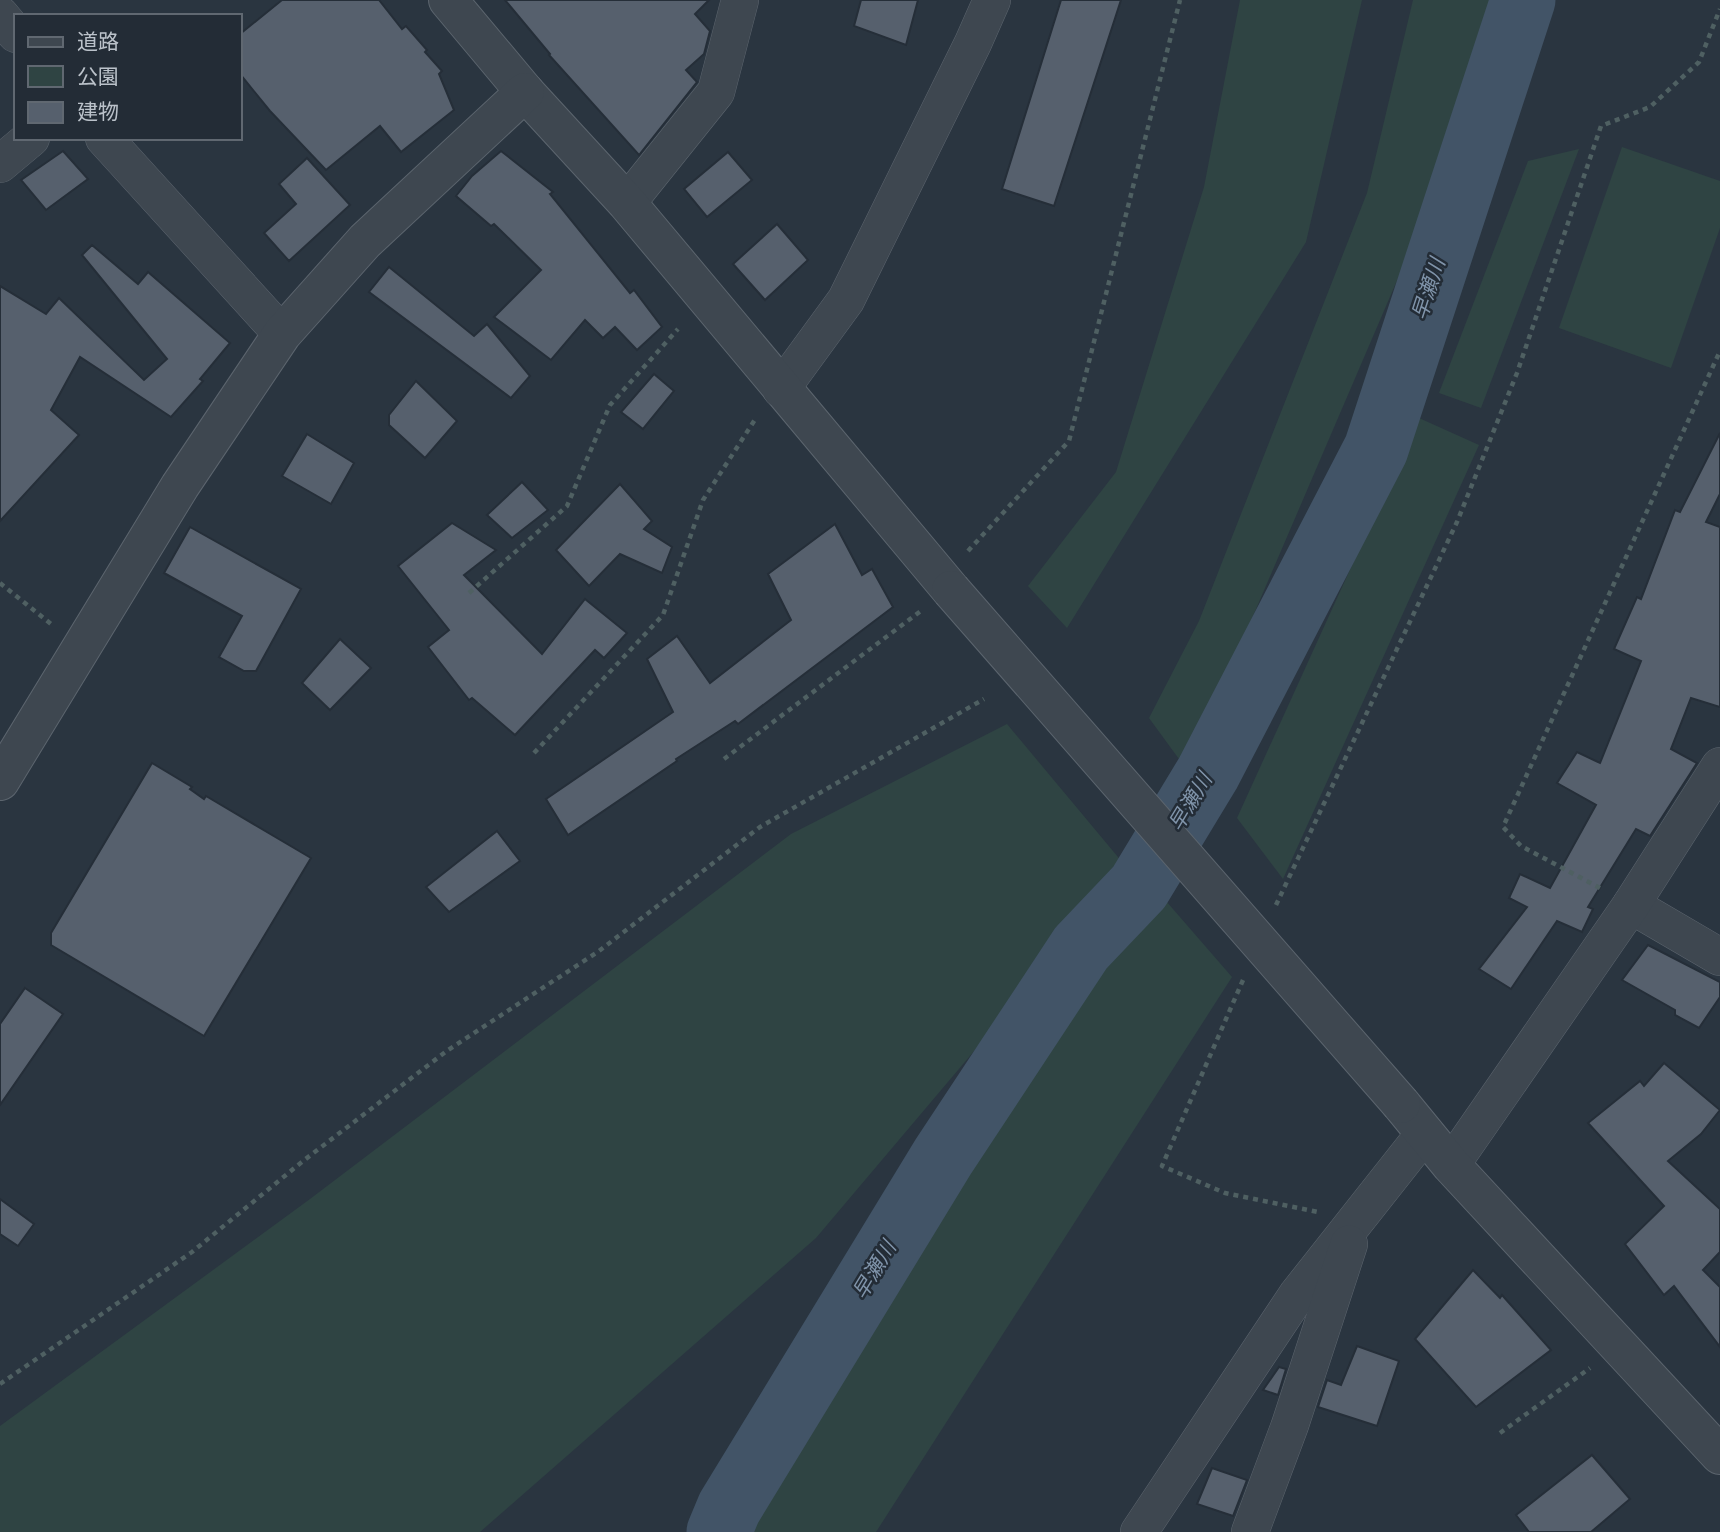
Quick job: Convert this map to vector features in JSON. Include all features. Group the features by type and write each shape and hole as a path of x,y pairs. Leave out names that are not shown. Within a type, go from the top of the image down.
{"street":[{"path":"448,0 525,92 627,203 946,585 1413,1118 1451,1165 1720,1455"},
{"path":"627,203 716,92 740,0"},
{"path":"781,389 846,300 992,0"},
{"path":"0,15 14,32"},
{"path":"0,781 180,486 282,334 365,241 525,92"},
{"path":"0,164 29,140"},
{"path":"106,140 282,334"},
{"path":"1451,1165 1631,905 1720,766"},
{"path":"1631,905 1720,957"},
{"path":"1139,1532 1297,1295 1357,1220 1413,1118"},
{"path":"1250,1532 1290,1424 1357,1220"}],"path":[{"path":"724,759 946,585 1069,441 1180,0"},
{"path":"1273,913 1457,522 1517,373 1601,126 1650,107 1699,62 1720,9"},
{"path":"469,593 567,506 610,405 678,329"},
{"path":"1631,905 1521,846 1503,827 1720,351"},
{"path":"534,753 663,615 703,500 756,418"},
{"path":"0,583 52,625"},
{"path":"0,1384 191,1252 303,1161 448,1050 599,951 760,827 984,698"},
{"path":"1245,976 1162,1166 1225,1194 1357,1220"},
{"path":"1500,1433 1619,1347"}],"green space":[{"path":"1240,0 1362,0 1306,242 1067,628 1028,586 1116,472 1204,187"},
{"path":"1413,0 1491,0 1471,108 1187,770 1149,718 1199,621 1367,193"},
{"path":"1622,147 1720,181 1720,228 1671,368 1559,328"},
{"path":"1579,149 1481,408 1439,393 1528,161"},
{"path":"1419,418 1479,445 1283,879 1237,818"},
{"path":"1007,724 1128,869 816,1238 480,1532 0,1532 0,1426 310,1199 791,834"},
{"path":"1153,886 1232,977 876,1532 747,1532 954,1166"}],"building":[{"path":"282,0 379,0 402,29 406,26 442,71 439,74 454,110 401,152 380,126 326,170 270,111 242,76 242,32"},
{"path":"505,0 709,0 695,14 710,31 704,54 686,70 697,82 639,155 549,55"},
{"path":"861,0 918,0 906,45 854,26"},
{"path":"1061,0 1121,0 1054,206 1002,189"},
{"path":"63,151 88,179 46,210 21,180"},
{"path":"501,151 553,192 550,194 630,293 634,290 662,327 637,350 615,327 603,338 585,320 551,360 494,317 541,270 494,224 491,226 456,196 472,176"},
{"path":"728,152 752,180 707,217 684,189"},
{"path":"307,158 350,205 289,261 264,233 296,204 279,184"},
{"path":"777,224 808,260 765,300 733,264"},
{"path":"92,245 138,284 148,272 230,343 200,379 203,381 171,417 80,357 51,410 79,435 0,521 0,286 46,314 59,298 144,380 167,359 82,255"},
{"path":"389,267 474,336 487,324 530,376 511,398 369,292"},
{"path":"654,374 674,391 643,429 621,412"},
{"path":"416,381 457,421 425,458 389,425 389,415"},
{"path":"1720,433 1720,494 1706,522 1720,527 1720,707 1691,698 1671,749 1697,763 1650,836 1636,829 1588,907 1593,909 1582,932 1557,921 1511,989 1479,969 1527,907 1509,898 1520,874 1550,888 1596,805 1557,783 1577,752 1600,763 1641,661 1614,649 1637,597 1641,599 1675,510 1680,512"},
{"path":"307,434 354,463 331,504 282,476"},
{"path":"522,482 548,510 512,538 487,515"},
{"path":"620,484 652,521 644,529 672,547 662,573 620,554 589,586 556,550"},
{"path":"452,523 496,550 464,575 542,654 585,599 627,633 604,658 595,650 515,735 472,698 469,700 428,647 449,630 398,566"},
{"path":"835,524 862,575 872,569 893,607 738,724 735,721 676,759 677,761 568,835 546,799 673,712 647,659 677,636 710,683 791,620 768,574"},
{"path":"190,527 301,589 256,671 244,671 219,657 242,616 164,573"},
{"path":"340,639 371,668 330,710 302,683"},
{"path":"152,763 192,787 190,789 204,799 206,796 311,858 204,1036 51,945 51,933"},
{"path":"497,831 520,861 449,912 426,887"},
{"path":"1648,945 1720,982 1720,997 1699,1028 1675,1015 1675,1010 1622,980"},
{"path":"25,988 63,1014 0,1105 0,1024"},
{"path":"1664,1063 1720,1110 1701,1134 1668,1161 1720,1209 1720,1252 1703,1270 1720,1287 1720,1347 1674,1286 1664,1295 1625,1244 1664,1206 1588,1123 1640,1081 1644,1086"},
{"path":"0,1199 34,1224 18,1246 0,1234"},
{"path":"1473,1270 1500,1298 1502,1295 1551,1350 1476,1407 1415,1339"},
{"path":"1357,1346 1399,1361 1377,1426 1318,1407 1327,1380 1341,1385"},
{"path":"1279,1367 1286,1369 1278,1395 1263,1390"},
{"path":"1592,1455 1630,1499 1591,1532 1529,1532 1516,1515"},
{"path":"1212,1468 1247,1480 1233,1516 1197,1504"}],"waterway":[{"name":"早瀬川","path":"719,1532 729,1508 943,1157 1081,948 1139,887 1208,773 1376,449 1523,0"}]}
